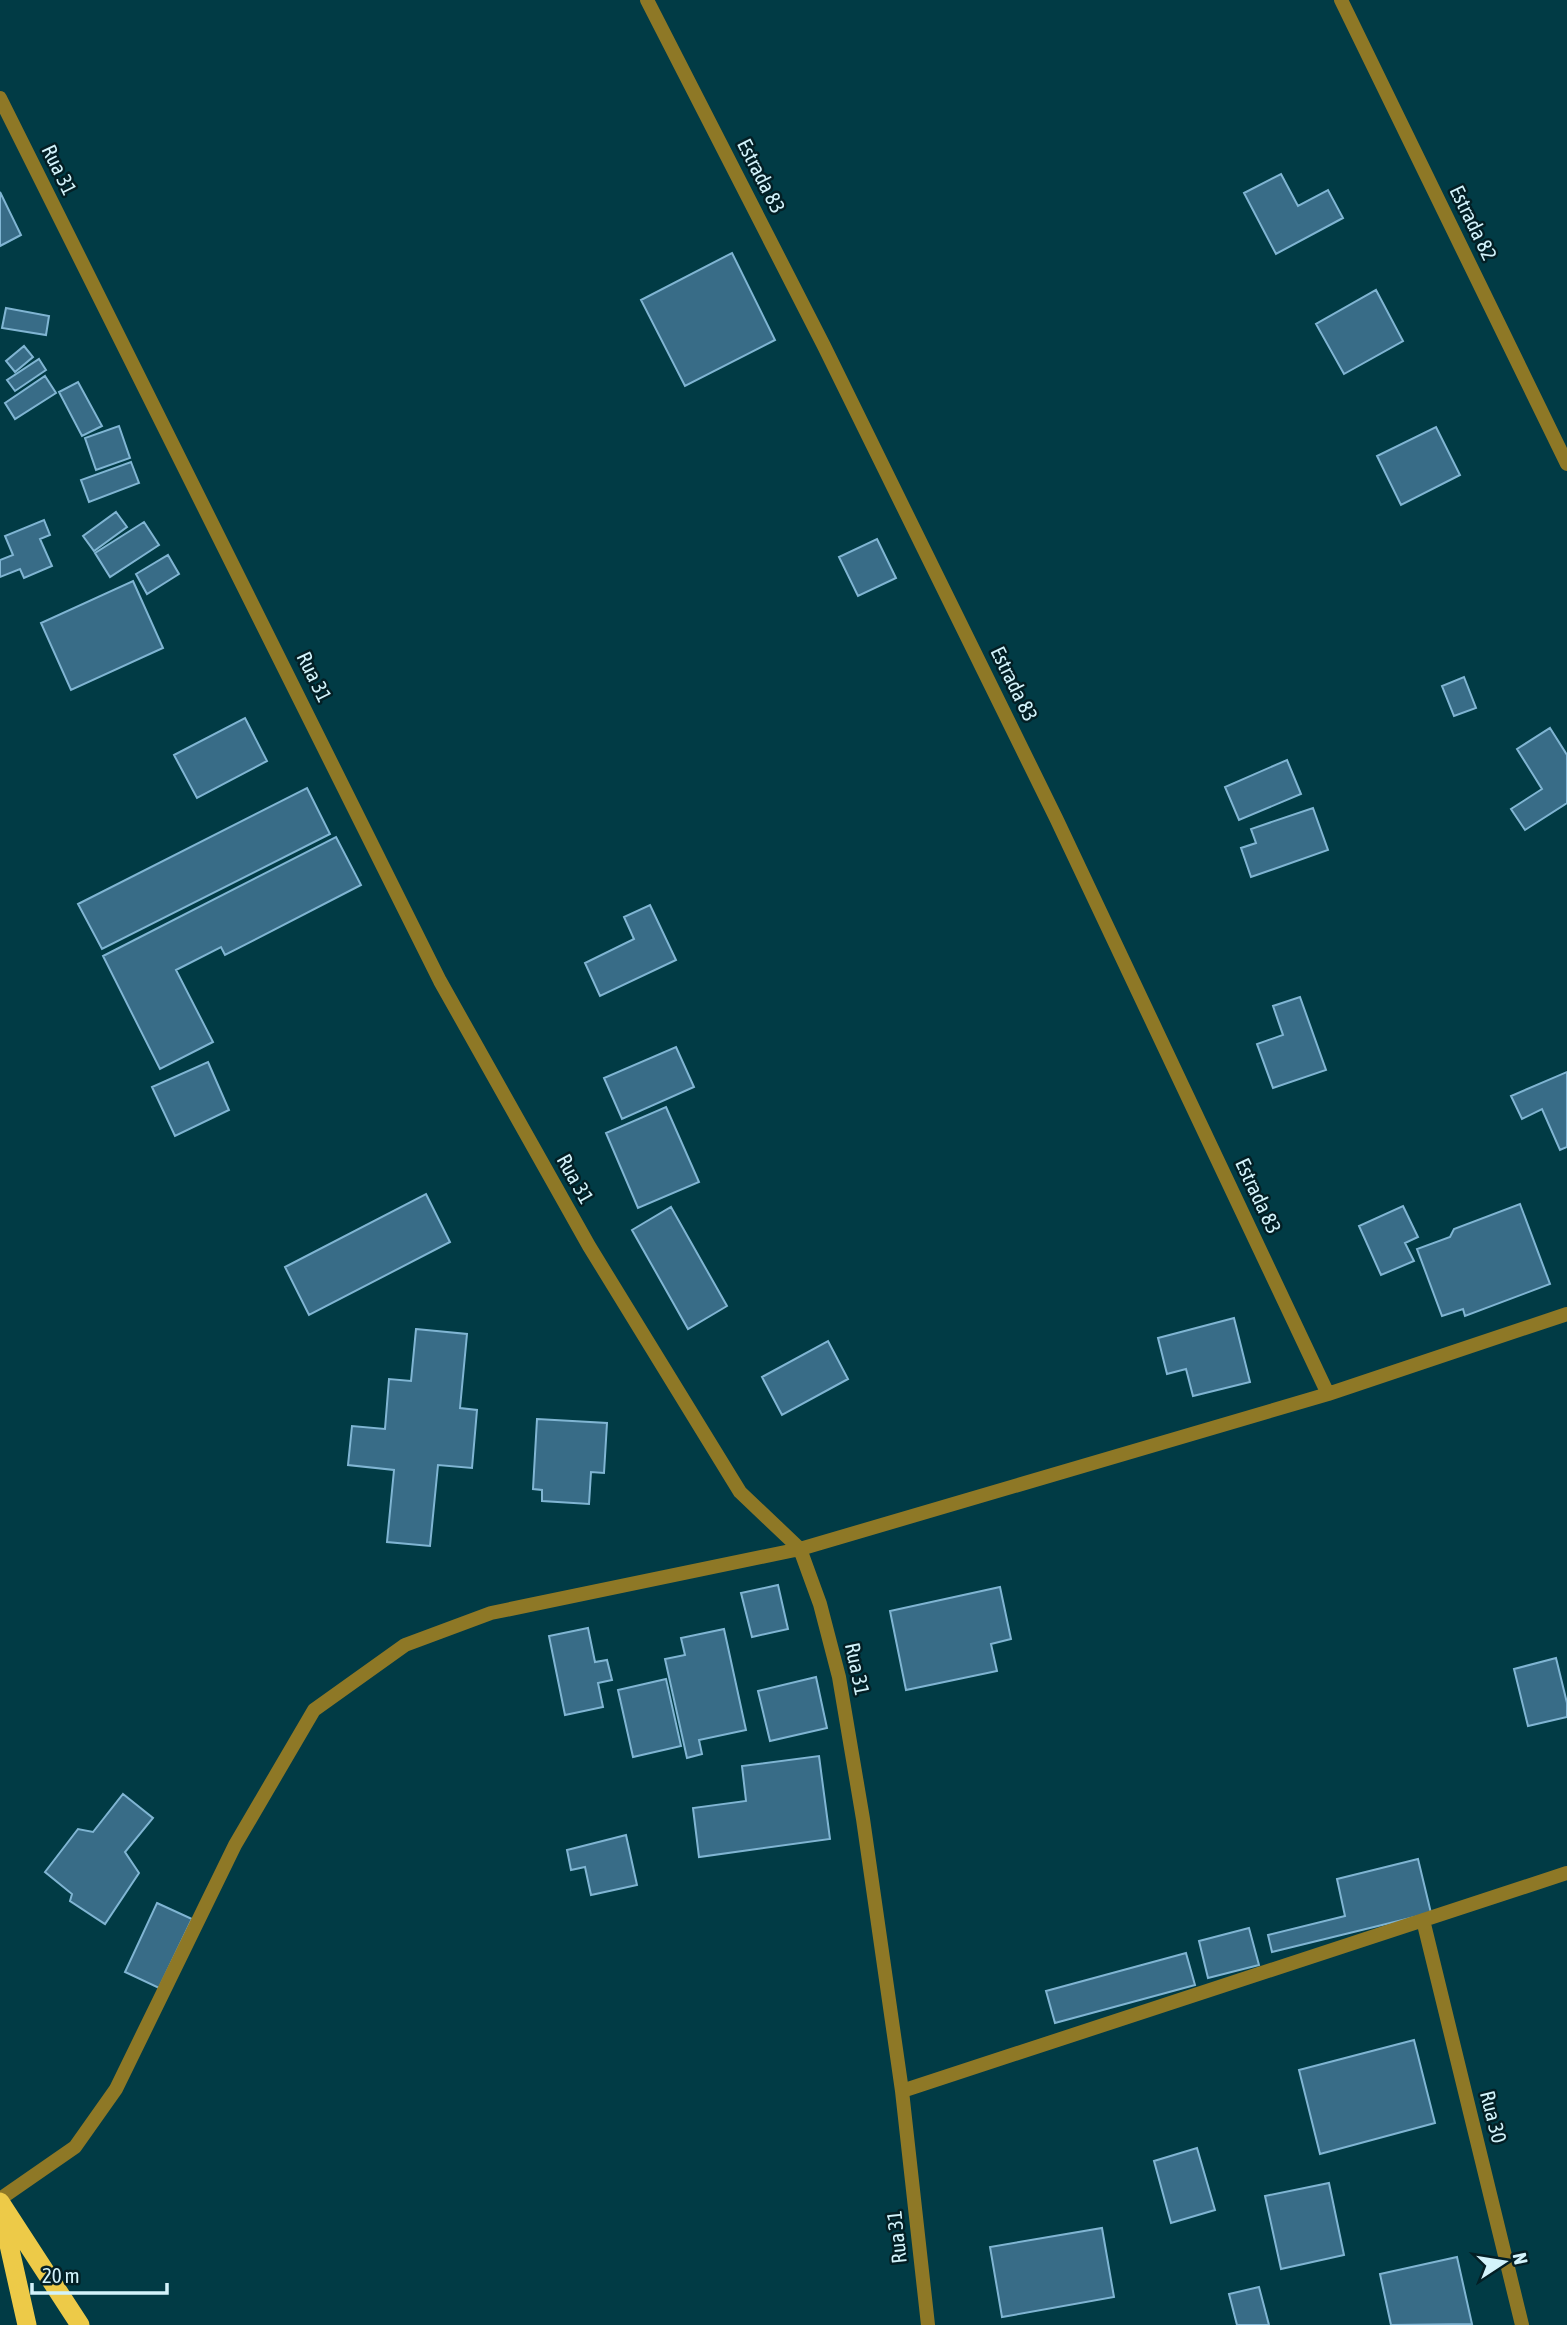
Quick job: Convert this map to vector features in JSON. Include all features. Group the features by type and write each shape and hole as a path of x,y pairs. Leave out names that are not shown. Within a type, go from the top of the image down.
{"highway":[{"path":"0,2203 27,2325"},
{"path":"0,2203 79,2325"}],"street":[{"name":"Estrada 83","path":"648,0 824,345 1056,818 1328,1394"},
{"name":"Estrada 82","path":"1341,0 1567,464"},
{"name":"Rua 31","path":"0,98 440,981 589,1246 740,1492 800,1549 820,1604 839,1677 863,1819 902,2091 928,2325"},
{"path":"0,2203 75,2147 116,2089 234,1845 314,1710 405,1645 491,1613 800,1549 1328,1394 1567,1314"},
{"path":"902,2091 1567,1873"},
{"name":"Rua 30","path":"1423,1920 1522,2325"}],"building":[{"path":"1281,174 1298,206 1328,190 1343,218 1276,254 1244,193"},
{"path":"0,192 21,235 0,246"},
{"path":"732,253 775,340 685,386 641,300"},
{"path":"1376,290 1403,341 1344,374 1316,324"},
{"path":"6,308 49,316 46,335 2,328"},
{"path":"24,346 33,357 15,372 6,361"},
{"path":"39,359 46,370 15,391 7,380"},
{"path":"45,376 56,393 15,419 5,403"},
{"path":"78,382 102,426 82,436 59,392"},
{"path":"119,426 130,458 96,470 85,438"},
{"path":"1436,427 1460,475 1401,505 1377,456"},
{"path":"131,462 139,483 89,502 81,480"},
{"path":"116,512 127,527 94,551 83,536"},
{"path":"44,520 50,535 40,539 52,566 24,578 20,569 0,577 0,560 13,555 5,536"},
{"path":"144,522 159,545 110,577 95,553"},
{"path":"877,539 896,578 858,596 839,557"},
{"path":"168,555 179,574 147,594 136,574"},
{"path":"133,581 163,648 71,690 41,623"},
{"path":"1464,677 1476,708 1454,716 1442,686"},
{"path":"245,718 267,761 197,798 174,755"},
{"path":"1550,728 1567,755 1567,803 1525,830 1511,809 1542,789 1517,749"},
{"path":"1287,760 1301,794 1239,820 1225,787"},
{"path":"307,788 330,834 102,949 78,904"},
{"path":"1313,808 1328,850 1251,877 1241,848 1256,843 1251,829"},
{"path":"336,837 361,885 225,955 221,947 176,970 213,1042 160,1069 103,956"},
{"path":"650,905 676,960 600,996 585,963 634,939 624,917"},
{"path":"1300,997 1326,1070 1273,1088 1257,1044 1283,1035 1273,1006"},
{"path":"676,1047 694,1087 622,1119 604,1078"},
{"path":"208,1062 229,1110 175,1136 152,1087"},
{"path":"1567,1072 1567,1147 1560,1150 1542,1109 1522,1119 1511,1096"},
{"path":"666,1107 699,1182 638,1208 606,1133"},
{"path":"426,1194 450,1242 309,1315 285,1267"},
{"path":"1520,1204 1550,1284 1465,1316 1463,1309 1442,1316 1417,1249 1450,1237 1454,1229"},
{"path":"1403,1206 1418,1237 1405,1243 1414,1261 1381,1275 1359,1226"},
{"path":"671,1207 727,1306 688,1329 632,1230"},
{"path":"1234,1318 1250,1382 1193,1396 1186,1369 1167,1374 1158,1338"},
{"path":"416,1329 467,1334 460,1408 477,1410 472,1468 438,1465 430,1546 387,1542 394,1470 348,1465 352,1426 385,1429 389,1379 411,1381"},
{"path":"828,1341 848,1379 782,1415 762,1377"},
{"path":"537,1419 607,1423 604,1473 591,1472 589,1504 542,1501 542,1490 533,1489"},
{"path":"778,1585 788,1629 752,1637 741,1593"},
{"path":"1000,1587 1011,1639 991,1644 997,1671 906,1690 890,1611"},
{"path":"588,1628 595,1662 607,1660 612,1680 598,1683 603,1707 565,1715 549,1636"},
{"path":"724,1629 746,1730 699,1740 702,1754 687,1758 665,1659 685,1655 681,1638"},
{"path":"1556,1658 1567,1703 1567,1717 1528,1726 1514,1669"},
{"path":"816,1677 827,1728 770,1741 758,1691"},
{"path":"666,1679 681,1746 633,1757 618,1690"},
{"path":"819,1756 830,1839 699,1857 693,1808 746,1801 742,1766"},
{"path":"123,1794 153,1818 125,1852 139,1873 105,1924 70,1901 72,1894 45,1872 78,1829 93,1832"},
{"path":"626,1835 637,1885 591,1895 585,1867 571,1870 567,1850"},
{"path":"1418,1859 1431,1913 1272,1952 1268,1935 1345,1916 1337,1879"},
{"path":"157,1903 192,1919 159,1988 125,1972"},
{"path":"1249,1928 1259,1965 1208,1978 1199,1941"},
{"path":"1186,1953 1195,1985 1055,2023 1046,1991"},
{"path":"1414,2040 1435,2123 1320,2154 1299,2070"},
{"path":"1197,2148 1215,2210 1171,2223 1154,2161"},
{"path":"1329,2183 1344,2255 1281,2269 1265,2196"},
{"path":"1102,2228 1114,2297 1002,2317 990,2247"},
{"path":"1457,2257 1472,2324 1391,2325 1380,2274"},
{"path":"1259,2287 1269,2325 1237,2325 1229,2294"}]}
